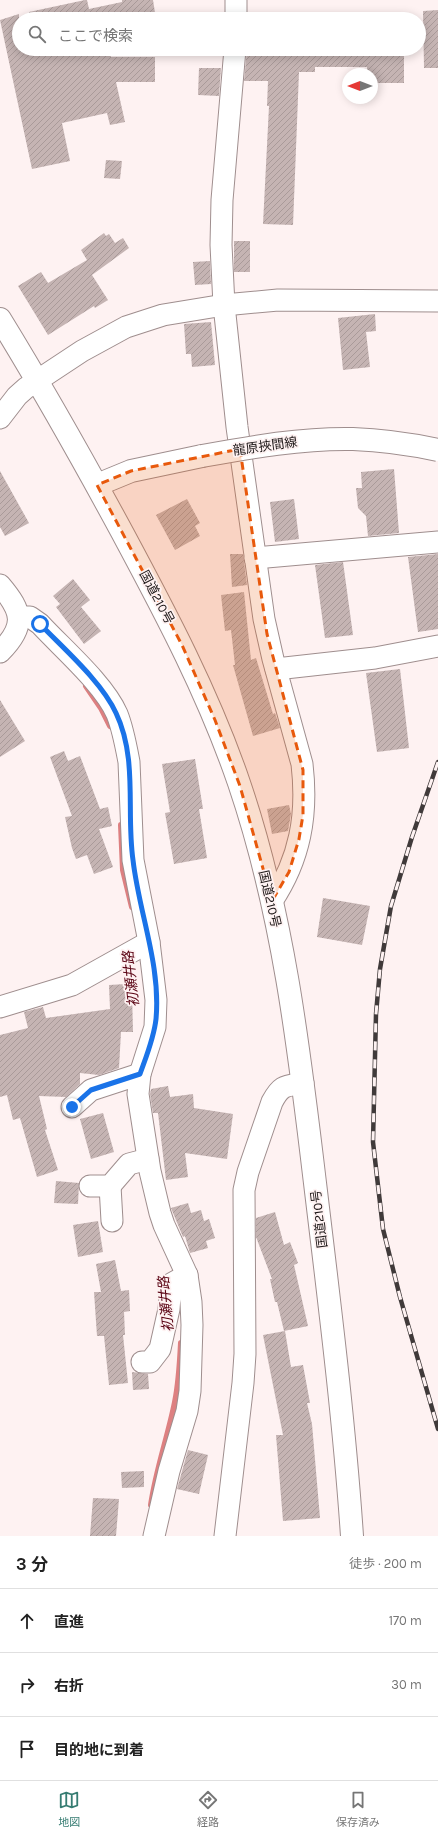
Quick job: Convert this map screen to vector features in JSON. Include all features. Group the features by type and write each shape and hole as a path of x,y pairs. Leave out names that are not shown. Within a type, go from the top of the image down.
{"main road":[{"name":"国道210号","path":"0,319 38,380 97,485 182,645 210,707 240,786 272,901 288,979 303,1084 340,1395 352,1536"},
{"name":"龍原挾間線","path":"97,485 131,471 202,456 284,442 333,439 391,442 438,450"}],"street":[{"path":"236,0 236,12"},
{"path":"234,56 221,208 224,305 255,558 267,634 302,764 304,807 301,830 292,864 284,883 272,901"},
{"path":"0,418 17,396 38,380 100,340 136,323 177,312 224,305 297,299 438,301"},
{"path":"255,558 438,542"},
{"path":"0,584 9,596 19,617 18,630 15,636 0,652"},
{"path":"19,617 30,618 40,624 99,687 117,714 129,762 132,860 155,976 156,1019 140,1074 138,1094 148,1160 164,1226 187,1275 191,1302 192,1325 190,1391 186,1415 169,1471 154,1536"},
{"path":"276,669 375,658 438,646"},
{"path":"0,1008 72,985 149,942"},
{"path":"72,1107 91,1090 140,1074"},
{"path":"224,1536 245,1361 244,1190 248,1172 272,1102 277,1092 286,1085 303,1084"},
{"path":"112,1221 100,1186 129,1164 148,1160"},
{"path":"142,1362 150,1362 160,1349 169,1309 171,1284 187,1275"}],"highlighted area":[{"path":"240,449 267,634 303,770 303,815 299,839 289,872 272,901 240,786 215,720 182,645 97,485 131,471"}],"building":[{"path":"85,0 87,0 89,9 122,2 122,0 153,0 155,12 29,12"},
{"path":"438,10 438,68 424,68 424,56 426,56 426,12 423,11"},
{"path":"12,16 12,56 155,57 155,82 116,82 125,122 110,125 107,113 62,123 70,161 32,169 0,20"},
{"path":"246,56 404,56 404,83 378,83 378,68 315,67 315,72 299,72 293,225 263,224 269,106 267,106 268,81 244,81"},
{"path":"199,68 221,68 219,96 198,95"},
{"path":"106,160 122,161 120,179 104,178"},
{"path":"104,233 106,236 109,234 115,243 123,238 129,248 92,275 108,300 95,308 94,306 48,335 18,286 41,272 48,283 87,260 81,250"},
{"path":"234,241 250,241 250,272 234,272"},
{"path":"210,261 211,284 195,285 193,262"},
{"path":"375,314 376,331 366,332 370,367 343,370 338,318"},
{"path":"211,322 215,365 192,367 191,354 186,354 184,324"},
{"path":"394,469 399,533 368,536 366,516 358,508 356,488 362,488 361,472"},
{"path":"0,471 29,523 5,536 0,527"},
{"path":"187,499 200,523 195,526 200,536 175,550 156,515"},
{"path":"294,499 299,539 275,542 270,502"},
{"path":"230,554 243,554 247,585 232,587"},
{"path":"438,554 438,629 418,632 408,557"},
{"path":"343,562 353,635 325,638 315,565"},
{"path":"73,579 90,600 81,607 101,631 84,644 56,607 60,604 53,596"},
{"path":"244,592 251,660 256,658 273,714 275,713 280,728 253,736 233,665 235,665 231,630 225,631 221,595"},
{"path":"400,669 409,748 377,752 366,673"},
{"path":"0,700 25,741 0,757"},
{"path":"64,751 68,761 80,756 100,809 108,807 112,826 99,829 113,867 94,874 87,855 76,859 72,848 65,817 72,816 50,757"},
{"path":"195,759 203,809 199,809 207,858 174,864 165,813 170,812 162,764"},
{"path":"289,805 291,814 288,831 272,834 267,809"},
{"path":"323,898 370,906 362,945 317,937"},
{"path":"126,984 126,993 132,992 133,1032 121,1032 119,1068 99,1075 80,1073 80,1084 66,1097 39,1096 47,1129 45,1130 58,1170 37,1177 20,1118 13,1120 7,1095 0,1097 0,1035 28,1028 24,1012 43,1007 46,1018 110,1009 109,985"},
{"path":"168,1086 170,1097 193,1094 194,1108 233,1114 227,1159 185,1153 188,1177 166,1180 158,1113 153,1113 150,1094 151,1089"},
{"path":"103,1113 114,1152 91,1159 80,1119"},
{"path":"56,1181 79,1183 78,1204 54,1203"},
{"path":"188,1203 191,1213 201,1210 204,1221 209,1219 215,1238 206,1241 208,1248 190,1253 185,1236 183,1237 171,1208"},
{"path":"275,1212 284,1245 290,1242 298,1263 294,1265 308,1326 284,1331 277,1302 275,1302 270,1279 272,1279 256,1237 256,1218"},
{"path":"98,1221 103,1252 78,1257 73,1225"},
{"path":"115,1260 121,1291 129,1290 130,1311 124,1312 125,1335 123,1335 128,1383 109,1385 104,1336 97,1336 94,1292 101,1292 96,1264"},
{"path":"285,1331 291,1367 303,1365 310,1403 307,1403 312,1424 320,1518 283,1521 276,1435 283,1435 263,1335"},
{"path":"132,1372 148,1374 149,1389 133,1390"},
{"path":"188,1450 208,1455 199,1494 177,1489"},
{"path":"144,1471 144,1487 122,1488 121,1472"},
{"path":"93,1498 119,1499 116,1536 90,1536"}],"waterway":[{"name":"初瀬井路","path":"86,686 101,708 110,726"},
{"name":"初瀬井路","path":"121,825 123,870 132,907"},
{"name":"初瀬井路","path":"151,1505 176,1395 181,1343"}],"railway":[{"path":"438,762 412,837 391,906 380,969 376,1014 373,1142 383,1229 400,1297 438,1429"}],"route":[{"path":"40,624 99,687 117,714 129,762 132,860 155,976 155,1027 140,1074 91,1090 72,1107"}]}
